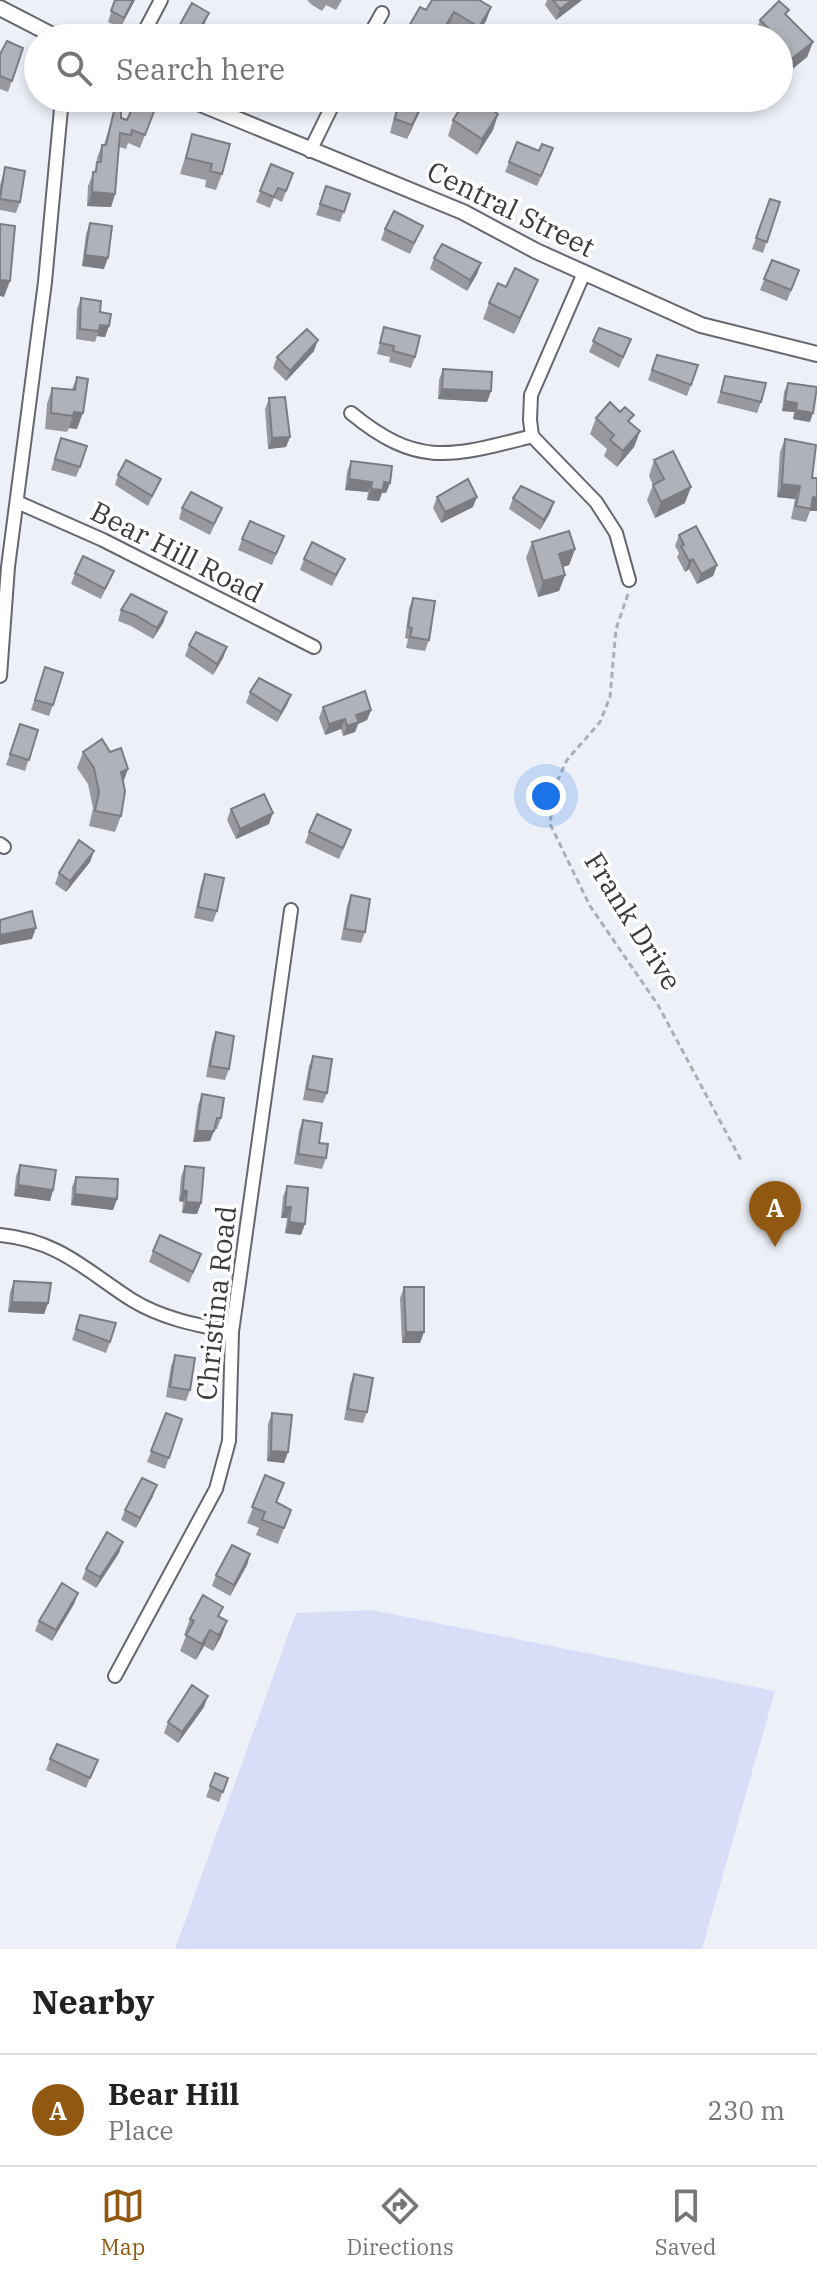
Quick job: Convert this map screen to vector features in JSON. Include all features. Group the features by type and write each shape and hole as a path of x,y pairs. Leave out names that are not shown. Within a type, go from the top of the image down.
{"street":[{"path":"148,24 161,0"},
{"path":"0,8 31,24"},
{"path":"376,24 382,13"},
{"path":"0,676 8,567 45,282 61,112"},
{"name":"Central Street","path":"219,112 450,206 584,273 701,325 817,354"},
{"path":"310,151 329,112"},
{"path":"584,273 531,395 530,420 533,436 596,502 616,533 629,580"},
{"path":"351,413 375,432 427,454 459,454 533,436"},
{"name":"Bear Hill Road","path":"17,502 103,540 314,647"},
{"name":"Christina Road","path":"115,1676 216,1489 229,1441 232,1332 291,910"},
{"path":"0,1235 60,1251 99,1274 132,1300 174,1320 232,1332"}],"path":[{"name":"Frank Drive","path":"629,580 627,602 616,629 610,697 600,722 567,760 555,786 550,824 590,906 658,1005 742,1162"}],"shaded area":[{"path":"372,1610 775,1691 702,1949 175,1949 296,1613"}],"building":[{"path":"115,0 133,0 124,18 111,11"},
{"path":"432,0 479,0 491,7 481,24 474,24 454,12 447,24 410,24 420,7 426,10"},
{"path":"553,0 572,0 560,9"},
{"path":"779,1 789,10 785,14 813,42 793,58 793,24 764,24 760,20"},
{"path":"192,3 209,13 202,24 180,24"},
{"path":"7,41 23,48 12,81 0,76 0,54"},
{"path":"114,112 121,112 121,118 127,120 131,112 154,112 145,135 132,130 131,135 120,133 115,194 92,192 93,172 96,172 97,162 101,162 102,145 106,145"},
{"path":"397,112 418,112 412,125 395,119"},
{"path":"458,112 498,114 482,139 453,120"},
{"path":"192,134 230,144 222,174 210,171 212,164 186,158"},
{"path":"517,142 539,151 542,144 553,148 541,176 509,162"},
{"path":"271,164 293,173 286,191 278,188 274,197 260,191"},
{"path":"5,167 25,171 20,202 0,199"},
{"path":"326,186 350,194 344,212 320,204"},
{"path":"770,199 780,202 767,242 756,238"},
{"path":"394,211 423,226 414,243 385,229"},
{"path":"90,223 112,226 108,258 85,255"},
{"path":"0,224 15,226 10,281 0,280"},
{"path":"442,244 481,263 470,280 434,258"},
{"path":"772,260 799,270 791,290 764,279"},
{"path":"515,268 538,280 520,318 489,303 498,283 506,287"},
{"path":"81,298 101,301 100,312 111,314 109,326 100,325 99,331 80,329"},
{"path":"384,327 420,336 415,357 393,351 394,346 380,343"},
{"path":"599,328 631,339 623,357 593,341"},
{"path":"307,329 318,340 290,371 277,357"},
{"path":"657,355 698,365 691,385 652,370"},
{"path":"443,369 492,372 491,391 442,389"},
{"path":"725,376 766,383 761,402 721,392"},
{"path":"77,377 88,379 83,413 74,412 73,416 51,413 52,388 75,390"},
{"path":"788,383 817,387 813,413 796,410 797,403 785,401"},
{"path":"285,397 290,437 272,438 269,398"},
{"path":"610,402 620,412 625,407 634,415 628,421 640,431 623,451 610,440 614,435 596,418"},
{"path":"61,438 87,446 80,467 55,459"},
{"path":"785,439 816,445 812,478 817,478 817,498 813,497 811,509 796,506 800,486 782,484"},
{"path":"673,451 691,487 661,502 653,485 664,479 654,460"},
{"path":"126,460 161,479 152,496 118,475"},
{"path":"351,461 392,466 390,483 384,482 383,490 371,489 372,482 349,479"},
{"path":"468,479 477,497 445,512 437,497"},
{"path":"521,486 554,502 544,520 513,498"},
{"path":"191,492 222,508 214,524 182,508"},
{"path":"250,521 284,536 276,554 242,539"},
{"path":"696,526 717,565 701,574 693,559 689,561 679,535"},
{"path":"569,531 575,549 559,554 565,575 543,581 532,542"},
{"path":"312,542 345,559 336,575 304,559"},
{"path":"83,556 114,571 105,589 75,573"},
{"path":"131,594 167,612 157,628 121,610"},
{"path":"413,598 435,601 429,640 410,637 412,628 408,627"},
{"path":"196,632 227,647 217,664 189,645"},
{"path":"45,667 63,673 53,705 35,700"},
{"path":"259,678 291,695 281,712 250,692"},
{"path":"365,691 371,710 356,715 359,722 347,726 345,719 329,724 323,707"},
{"path":"20,724 38,730 29,760 10,754"},
{"path":"102,739 110,752 121,748 128,769 121,772 125,791 121,816 95,811 99,792 94,768 83,752"},
{"path":"264,794 273,813 240,829 231,809"},
{"path":"317,814 351,830 343,848 309,832"},
{"path":"79,840 94,851 70,881 59,873"},
{"path":"205,874 224,878 217,911 198,907"},
{"path":"351,895 370,899 365,932 345,929"},
{"path":"32,911 36,928 0,935 0,920"},
{"path":"216,1032 234,1036 229,1069 210,1066"},
{"path":"313,1056 332,1059 327,1093 307,1089"},
{"path":"202,1094 224,1098 221,1118 217,1118 214,1131 197,1131"},
{"path":"303,1120 322,1123 319,1143 328,1144 326,1158 298,1154"},
{"path":"20,1165 56,1170 53,1190 18,1185"},
{"path":"185,1166 204,1168 201,1203 186,1202 187,1191 183,1190"},
{"path":"76,1177 118,1179 117,1199 75,1194"},
{"path":"287,1186 308,1188 305,1224 289,1222 291,1207 285,1207"},
{"path":"160,1235 201,1254 193,1272 153,1251"},
{"path":"14,1281 51,1283 48,1303 12,1302"},
{"path":"404,1287 424,1287 424,1332 406,1332"},
{"path":"80,1315 116,1323 110,1342 76,1329"},
{"path":"175,1355 195,1358 190,1390 170,1387"},
{"path":"354,1374 373,1378 367,1412 348,1409"},
{"path":"166,1413 182,1419 169,1458 151,1451"},
{"path":"272,1413 292,1415 288,1452 271,1451"},
{"path":"265,1475 284,1483 276,1502 291,1510 284,1528 262,1520 265,1512 252,1507"},
{"path":"142,1478 157,1485 140,1518 125,1510"},
{"path":"107,1532 123,1542 100,1577 86,1569"},
{"path":"232,1545 250,1554 234,1585 216,1575"},
{"path":"62,1583 78,1593 56,1630 39,1621"},
{"path":"203,1595 223,1607 218,1616 227,1621 219,1635 210,1630 202,1644 186,1635 194,1621 190,1619"},
{"path":"192,1685 208,1696 182,1732 168,1722"},
{"path":"57,1744 98,1760 90,1778 50,1759"},
{"path":"215,1773 228,1778 223,1792 210,1786"}],"place":[{"name":"Bear Hill","path":"775,1247"}]}
